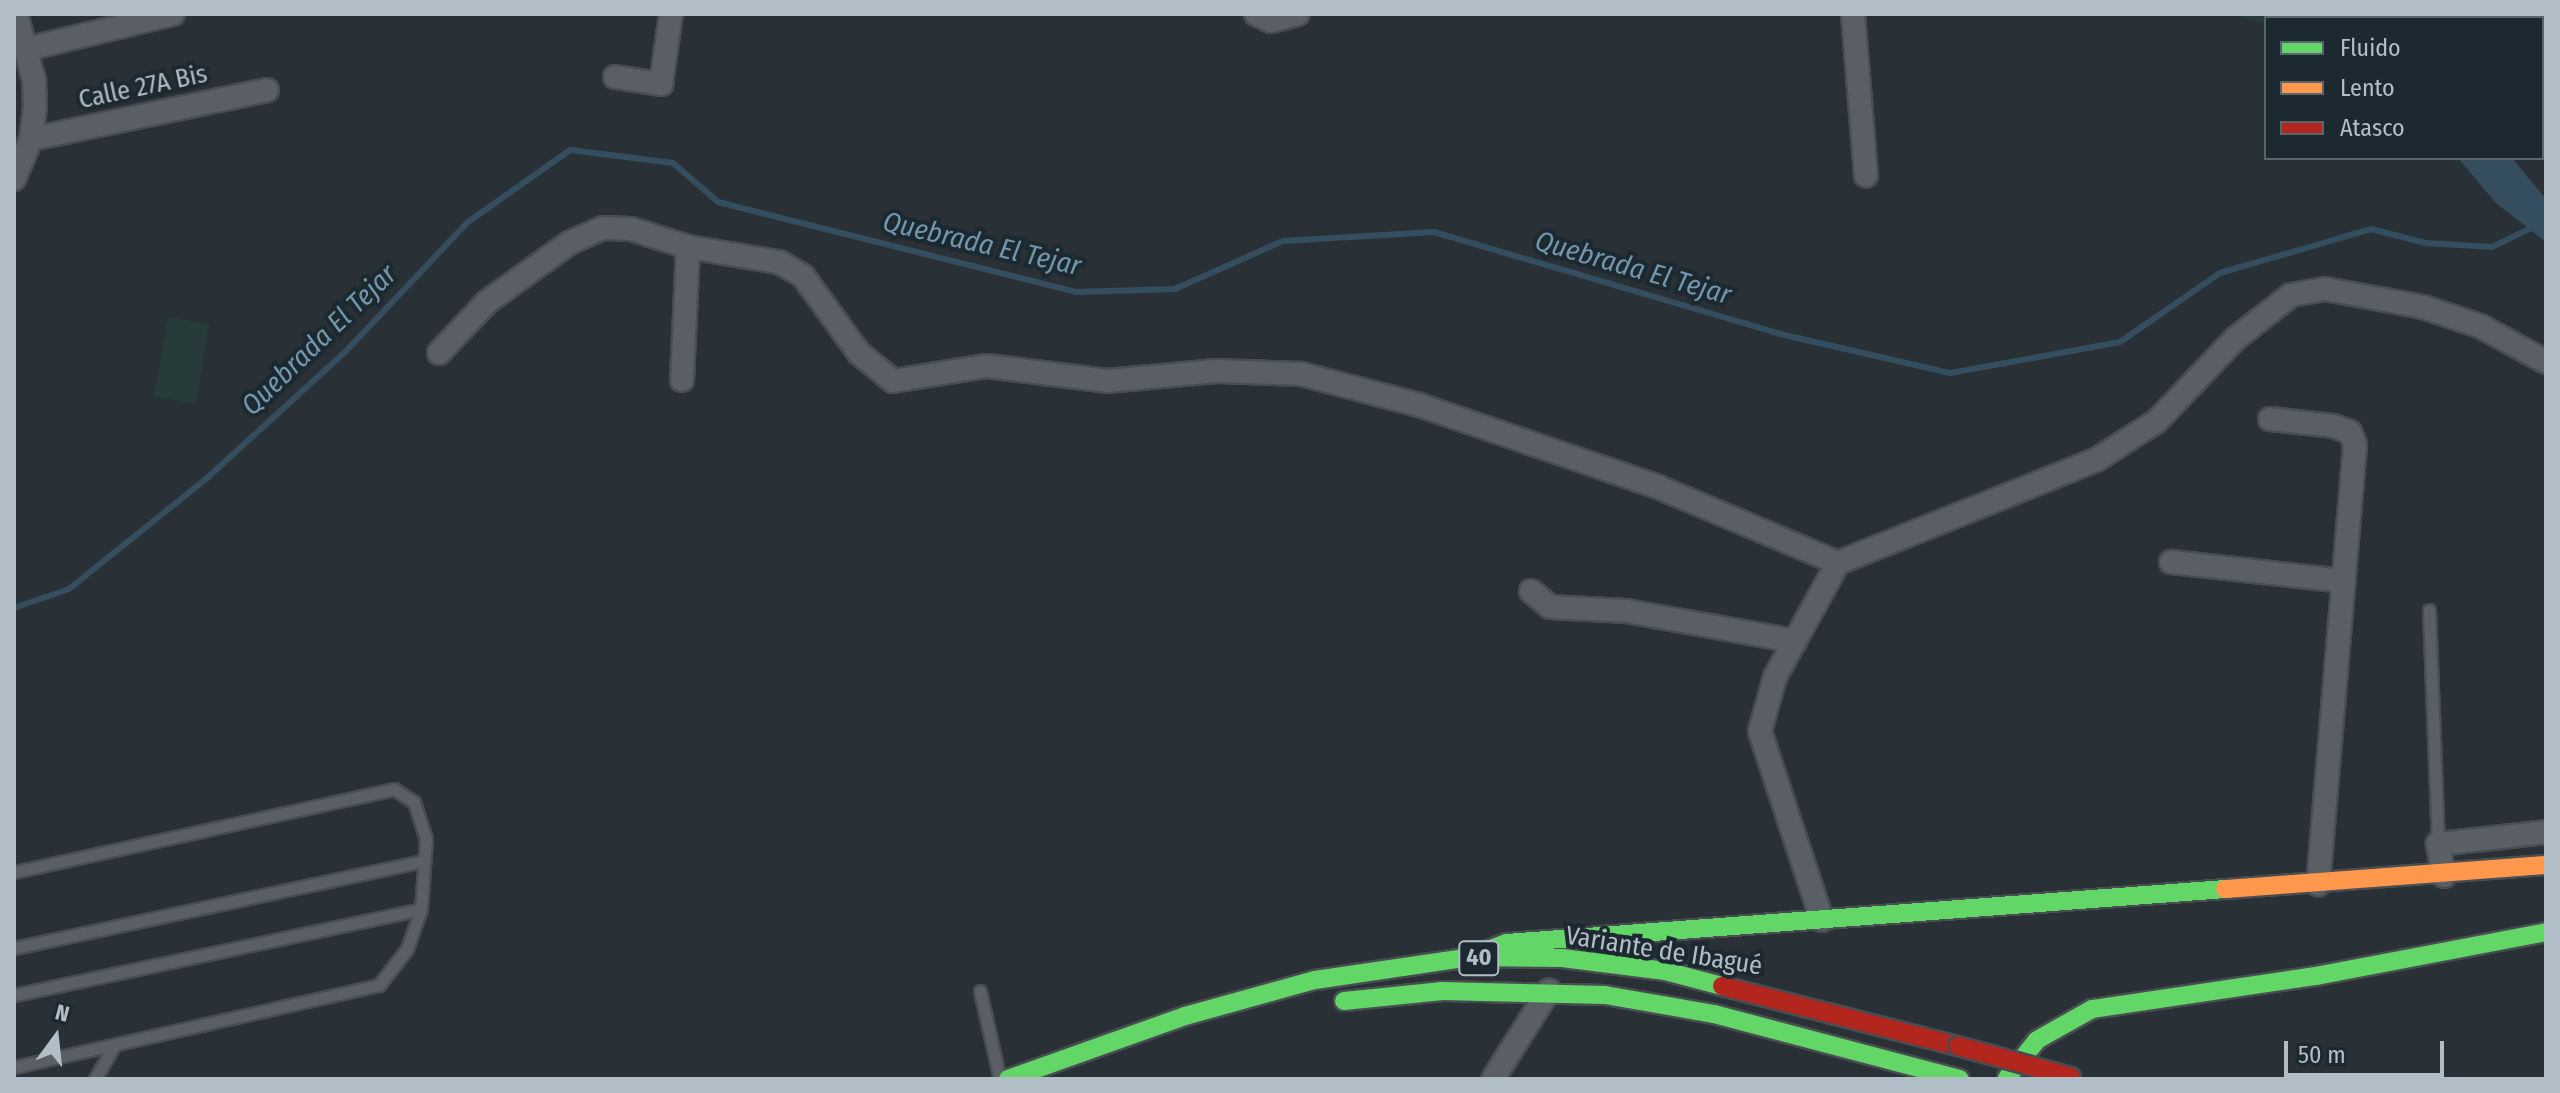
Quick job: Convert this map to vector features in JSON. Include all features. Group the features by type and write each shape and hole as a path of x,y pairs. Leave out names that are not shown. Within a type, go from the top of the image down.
{"main road":[{"path":"1470,957 1507,943 2444,876 2546,865"},
{"path":"2006,1079 2037,1040 2092,1009 2316,976 2546,932"},
{"name":"Variante de Ibagué","path":"1008,1079 1185,1016 1315,980 1470,957 1562,958 1665,971 2075,1078"},
{"name":"Variante de Ibagué","path":"1322,1003 1442,991 1549,990 1714,1014 1926,1074 1956,1078"},
{"path":"1068,1079 1236,1023"}],"street":[{"path":"14,179 31,139 35,108 27,49 16,14"},
{"path":"27,49 173,14"},
{"path":"615,77 661,84 671,14"},
{"path":"1256,14 1271,21 1298,14"},
{"path":"1853,14 1866,175"},
{"name":"Calle 27A Bis","path":"31,139 267,90"},
{"path":"439,353 487,302 526,270 603,228 631,229 688,247 779,262 803,276 859,353 893,381 987,366 1107,381 1217,371 1301,374 1419,405 1658,487 1838,563"},
{"path":"682,380 688,247"},
{"path":"1822,920 1760,731 1764,705 1838,563 2115,449 2157,421 2235,339 2291,295 2325,289 2423,307 2480,326 2546,362"},
{"path":"2270,419 2350,432 2355,445 2318,884"},
{"path":"2171,562 2343,581"},
{"path":"1531,591 1550,607 1626,611 1795,641"},
{"path":"2444,876 2438,844 2546,832"},
{"path":"1493,1079 1549,990"}],"lane":[{"path":"2429,610 2438,844"},
{"path":"14,872 394,789 414,802 426,838 421,909 407,949 379,985 14,1067"},
{"path":"14,948 425,861"},
{"path":"14,995 421,909"},
{"path":"980,991 1000,1079"},
{"path":"95,1079 115,1044"}],"green space":[{"path":"2230,14 2372,16 2264,16 2264,23"},
{"path":"168,317 209,324 195,404 154,397"}],"water":[{"path":"2460,160 2514,160 2546,199 2546,242 2496,203"}],"waterway":[{"name":"Quebrada El Tejar","path":"14,608 69,589 207,478 346,351 468,222 570,150 673,163 718,202 1075,292 1175,289 1283,241 1434,232 1780,334 1950,373 2120,342 2220,273 2371,229 2426,243 2492,247 2535,226"}],"traffic: fast":[{"path":"1470,957 1507,943 2225,889"},
{"path":"2007,1078 2037,1040 2092,1009 2316,976 2546,932"},
{"path":"1008,1079 1185,1016 1315,980 1470,957 1562,958 1665,971 1722,986"},
{"path":"1344,1001 1442,991 1605,995 1714,1014 1960,1079"}],"traffic: slow":[{"path":"2225,889 2546,865"}],"traffic: jam":[{"path":"1722,986 1958,1046"},
{"path":"1958,1046 2071,1077"}]}
